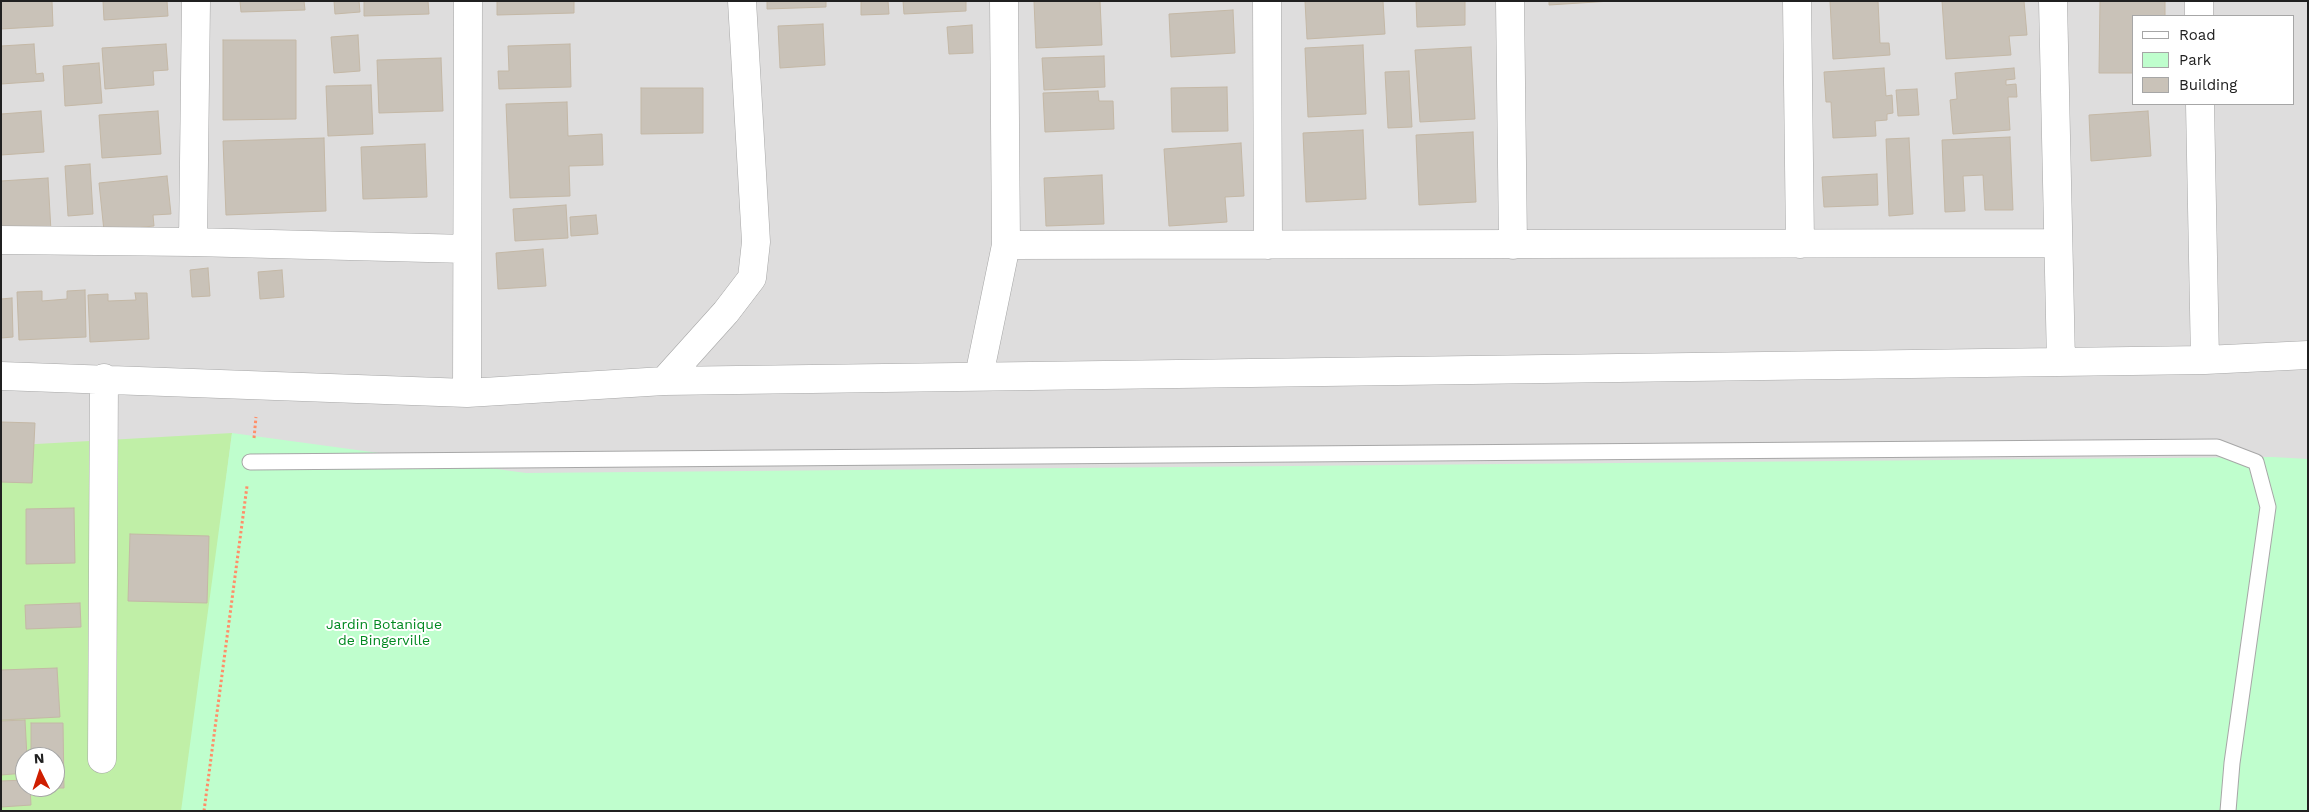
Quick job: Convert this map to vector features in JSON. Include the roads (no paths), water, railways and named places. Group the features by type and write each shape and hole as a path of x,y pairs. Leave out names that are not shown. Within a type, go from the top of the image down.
{"street":[{"path":"193,242 196,1"},
{"path":"467,393 468,1"},
{"path":"664,381 726,312 752,278 756,242 742,1"},
{"path":"979,376 1006,246 1004,1"},
{"path":"1267,1 1268,245"},
{"path":"1510,1 1513,245"},
{"path":"1797,1 1800,244"},
{"path":"2053,1 2061,362"},
{"path":"2199,1 2199,15"},
{"path":"2200,105 2205,360"},
{"path":"1,240 193,242 467,249"},
{"path":"1006,246 2058,243"},
{"path":"1,376 104,378 467,393 664,381 2205,360 2305,350"},
{"path":"102,759 104,378"}],"lane":[{"path":"250,462 2218,447 2256,462 2268,507 2232,763 2228,811"}],"park label":[{"name":"Jardin Botanique de Bingerville","path":"384,634"}]}
